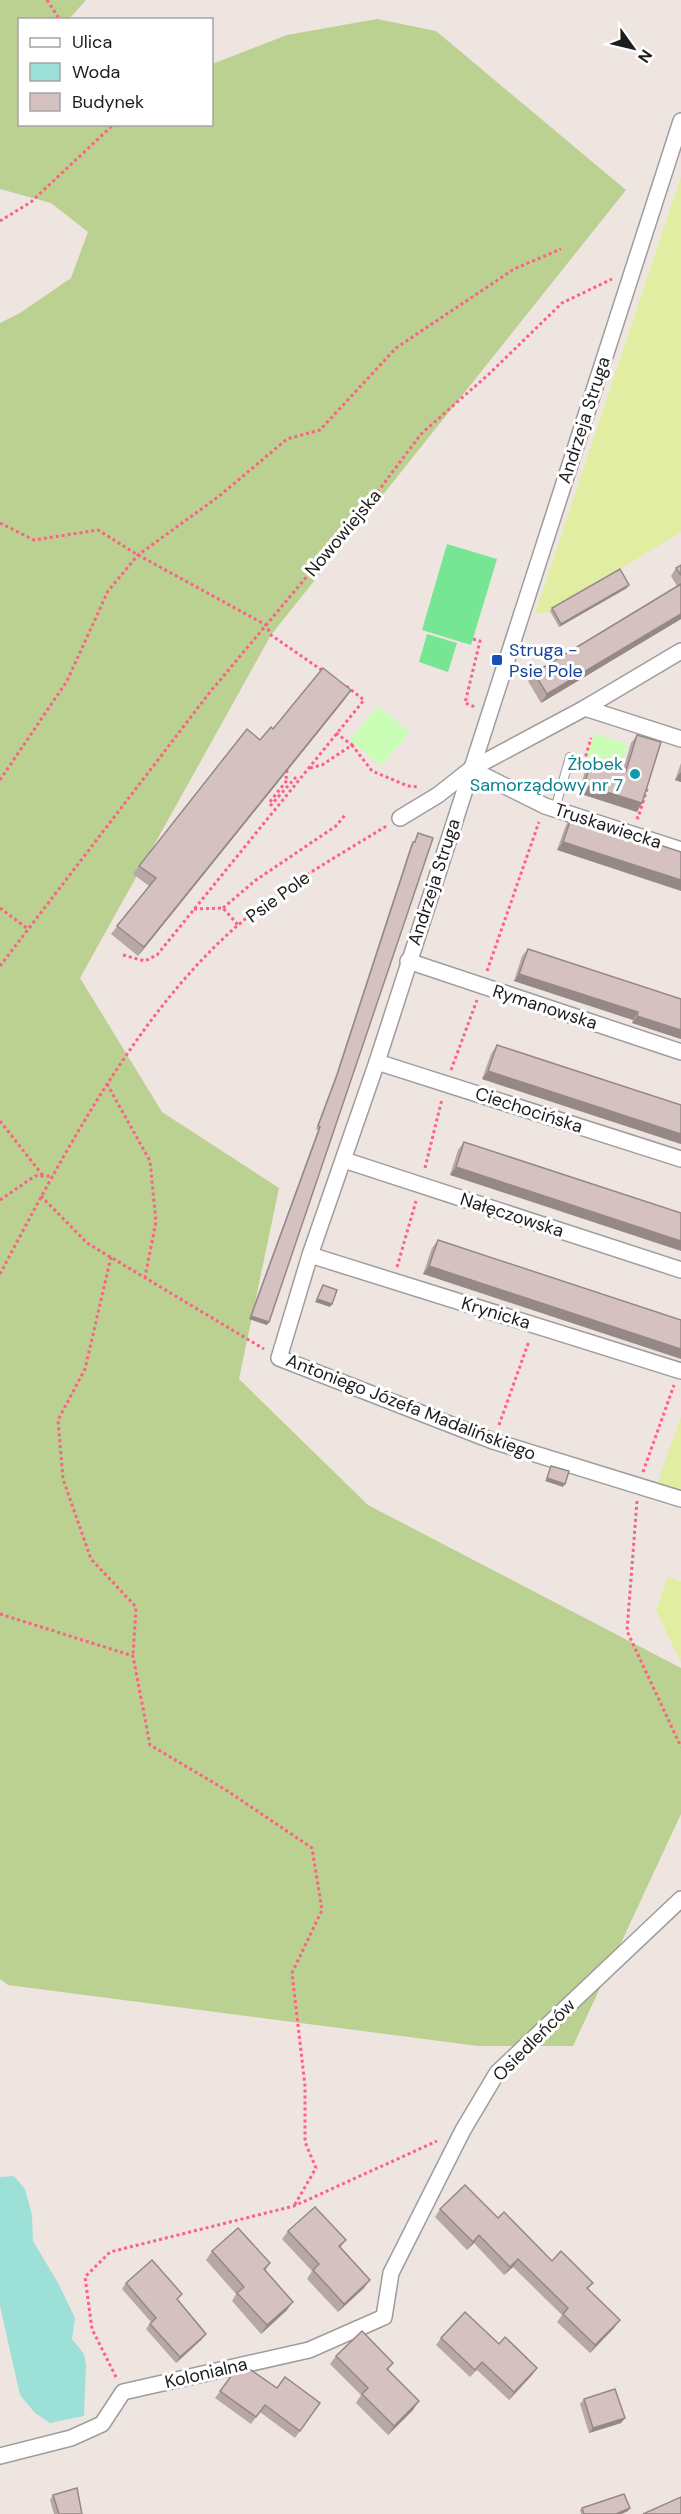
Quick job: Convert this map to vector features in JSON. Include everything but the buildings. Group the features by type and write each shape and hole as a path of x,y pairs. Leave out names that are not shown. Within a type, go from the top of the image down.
{"street":[{"path":"633,269 681,121"},
{"name":"Andrzeja Struga","path":"310,1255 377,1062 633,269"},
{"path":"400,818 438,795 471,769 585,708 681,651"},
{"path":"585,708 681,739"},
{"name":"Truskawiecka","path":"471,769 550,808 681,850"},
{"name":"Rymanowska","path":"408,961 681,1052"},
{"name":"Ciechocińska","path":"377,1062 681,1159"},
{"name":"Nałęczowska","path":"344,1160 681,1270"},
{"name":"Krynicka","path":"310,1255 680,1371"},
{"name":"Antoniego Józefa Madalińskiego","path":"310,1255 279,1358 493,1441 681,1499"},
{"name":"Osiedleńców","path":"391,2273 463,2130 497,2073 681,1899"},
{"name":"Kolonialna","path":"123,2392 309,2350 373,2322 384,2317 391,2273"},
{"path":"0,2456 71,2438 102,2424 123,2392"}],"lane":[{"path":"550,808 570,757"}],"path":[{"path":"47,0 59,18"},
{"path":"0,221 31,202 112,126"},
{"path":"0,780 67,681 108,591 138,555 218,497 287,439 320,430 396,348 514,269 561,249"},
{"name":"Nowowiejska","path":"0,966 210,692 376,494 421,434 489,374 562,303 633,269"},
{"path":"0,523 34,540 98,530 138,555 266,625 271,635 325,672"},
{"path":"473,639 480,641 465,703 477,708"},
{"path":"123,955 137,961 152,959 364,699 339,682"},
{"path":"336,733 353,744 372,771 408,786 419,787"},
{"path":"308,769 322,765 353,744"},
{"path":"287,770 288,779 269,803 271,805 296,777"},
{"path":"631,816 638,818 648,784"},
{"path":"393,1281 421,1185 446,1083 550,808"},
{"path":"194,909 223,908 256,880 336,826 345,815"},
{"name":"Psie Pole","path":"0,1274 41,1196 107,1084 184,981 254,912 305,876 400,818"},
{"path":"0,908 28,929"},
{"path":"223,908 239,926"},
{"path":"107,1084 150,1161 156,1222 145,1277"},
{"path":"0,1121 44,1177"},
{"path":"0,1200 35,1176 53,1176"},
{"path":"41,1196 87,1243 279,1358"},
{"path":"111,1257 85,1369 58,1420 63,1479 91,1559 136,1607 133,1656 150,1745 226,1790 312,1848 322,1910 292,1973 305,2086 305,2142 316,2168 294,2205"},
{"path":"493,1441 535,1325"},
{"path":"680,1371 638,1485 627,1631 681,1747"},
{"path":"0,1614 133,1656"},
{"path":"123,2392 92,2329 85,2277 110,2252 294,2205 463,2130"}],"green space":[{"path":"0,0 86,0 70,18 18,18 18,126 213,126 213,64 287,35 377,19 436,31 626,190 271,635 80,978 162,1112 279,1188 239,1379 368,1505 681,1668 681,1814 573,2046 478,2046 8,1985 0,1979 0,323 20,313 71,278 88,232 51,203 0,189"},
{"path":"681,176 681,532 549,612 535,614"},
{"path":"447,544 497,559 471,645 422,630"},
{"path":"427,634 457,643 448,672 419,662"},
{"path":"378,706 410,732 381,766 350,740"},
{"path":"594,734 628,744 618,776 584,766"},
{"path":"681,1416 681,1497 655,1490"},
{"path":"668,1576 681,1582 681,1663 656,1610"}],"water":[{"path":"14,2176 25,2189 32,2215 33,2241 58,2283 75,2318 72,2339 84,2354 86,2365 84,2416 50,2423 35,2413 20,2395 0,2306 0,2177"}],"place":[{"name":"Struga - Psie Pole","path":"497,660"},
{"name":"Żłobek Samorządowy nr 7","path":"635,774"}]}
